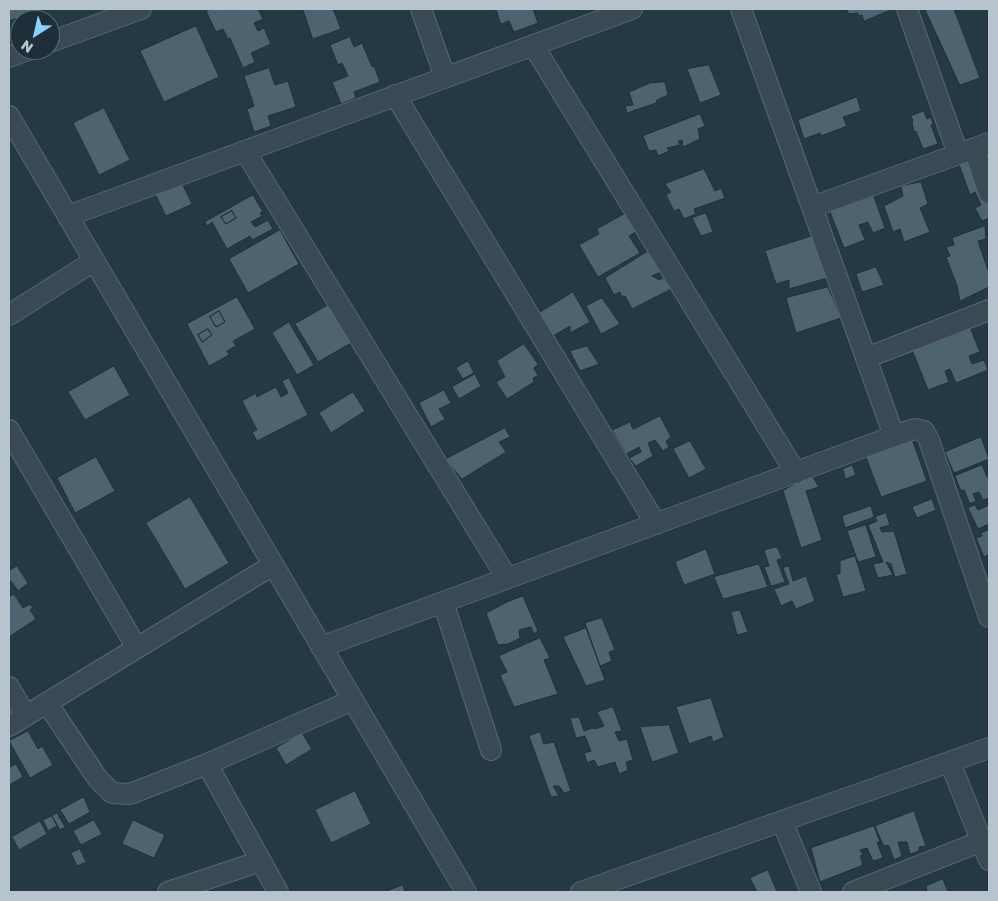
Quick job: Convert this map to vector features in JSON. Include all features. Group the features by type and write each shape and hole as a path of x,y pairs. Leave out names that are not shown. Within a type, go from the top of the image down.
{"street":[{"path":"60,38 141,9"},
{"path":"421,9 445,77"},
{"path":"68,216 632,9"},
{"path":"741,9 894,436"},
{"path":"907,9 974,149 989,193"},
{"path":"533,45 796,473"},
{"path":"395,96 656,524"},
{"path":"9,116 466,892"},
{"path":"812,207 974,149"},
{"path":"245,151 508,578"},
{"path":"9,315 94,261"},
{"path":"866,358 989,310"},
{"path":"321,647 916,429 924,432 930,440 989,617"},
{"path":"9,430 137,648"},
{"path":"9,726 273,565"},
{"path":"443,602 491,750"},
{"path":"9,687 26,716"},
{"path":"47,703 98,779 112,793 130,794 207,764 353,700"},
{"path":"581,892 989,748"},
{"path":"853,892 986,851 950,762"},
{"path":"207,764 278,892"},
{"path":"782,821 811,892"},
{"path":"168,892 260,861"}],"building":[{"path":"9,9 44,9 10,10 9,21"},
{"path":"211,9 258,9 263,19 254,23 258,31 264,28 271,44 251,53 255,62 243,68 230,38 228,39 223,29 216,32 206,11"},
{"path":"303,9 333,9 341,29 313,39"},
{"path":"496,9 533,9 538,23 514,32 509,21 501,24"},
{"path":"847,9 891,10 864,21 862,15 858,16 858,13 849,14"},
{"path":"925,9 954,9 980,78 960,85"},
{"path":"196,26 219,77 164,102 140,51"},
{"path":"350,37 354,47 362,43 380,82 354,92 356,98 341,104 332,82 348,76 342,63 338,65 330,45"},
{"path":"709,65 721,95 700,103 687,69"},
{"path":"269,68 275,85 288,81 296,107 268,116 271,126 254,132 247,109 254,106 244,76"},
{"path":"665,82 668,95 657,100 656,103 627,113 625,106 633,105 629,92 650,83"},
{"path":"857,97 861,111 843,117 847,126 821,136 820,133 804,139 798,120"},
{"path":"104,108 130,160 99,175 73,123"},
{"path":"924,111 927,119 931,117 933,124 931,125 938,144 923,149 916,131 914,132 911,116"},
{"path":"700,114 705,126 698,129 700,139 683,147 682,140 678,141 680,145 667,148 669,151 658,156 656,150 649,151 643,136"},
{"path":"967,157 989,167 989,218 982,221 975,208 981,205 975,192 970,195 957,159"},
{"path":"704,169 715,191 721,188 725,198 694,209 696,214 684,219 679,209 674,211 666,195 671,192 665,184"},
{"path":"181,181 192,204 166,216 155,194"},
{"path":"921,182 928,204 920,208 930,232 904,242 900,229 893,232 884,206 903,196 901,186"},
{"path":"873,194 885,228 873,233 868,222 859,225 865,240 844,248 830,212"},
{"path":"253,195 263,212 260,213 262,216 251,222 255,227 268,220 273,229 252,240 250,236 227,249 212,222 207,226 205,222","holes":["232,211 236,218 226,224 221,217"]},
{"path":"232,211 236,218 226,224 221,217"},
{"path":"630,211 641,229 629,236 640,253 598,277 579,245 599,234 597,229"},
{"path":"706,213 713,232 701,236 692,218"},
{"path":"985,226 986,239 978,241 989,273 989,287 960,301 957,286 946,257 950,256 946,247 954,245 952,238"},
{"path":"280,230 299,264 248,293 229,259"},
{"path":"812,236 827,278 789,289 789,280 776,284 765,251"},
{"path":"650,250 663,271 652,276 659,280 669,275 675,287 632,309 625,296 621,296 620,292 614,295 605,278"},
{"path":"876,267 884,285 862,292 856,274"},
{"path":"828,287 841,318 796,333 786,298"},
{"path":"573,292 590,322 570,333 570,326 553,336 539,313"},
{"path":"237,297 255,329 233,341 236,346 227,351 229,355 209,366 187,324","holes":["219,311 225,322 216,327 210,317","208,329 212,335 202,342 198,335"]},
{"path":"602,298 620,324 601,334 586,306"},
{"path":"328,305 351,343 318,362 295,324"},
{"path":"219,311 225,322 216,327 210,317"},
{"path":"289,322 314,365 297,375 272,333"},
{"path":"969,325 980,352 969,356 972,364 984,360 988,370 956,383 950,369 945,371 949,382 928,390 911,347"},
{"path":"208,329 212,335 202,342 198,335"},
{"path":"524,344 538,364 534,368 538,376 533,378 534,382 507,399 496,382 505,377 497,361"},
{"path":"587,346 599,364 580,371 570,351"},
{"path":"468,361 474,373 463,379 456,368"},
{"path":"114,366 130,395 85,420 68,392"},
{"path":"475,374 481,386 459,399 452,387"},
{"path":"289,378 308,415 257,441 252,432 257,430 242,401 256,393 257,397 276,387 281,397 288,393 282,381"},
{"path":"444,390 451,403 439,409 445,419 431,427 419,403"},
{"path":"353,392 365,411 331,433 319,413"},
{"path":"660,416 671,437 666,441 669,447 663,451 655,440 648,443 653,456 636,466 629,458 641,452 639,447 626,454 612,430 630,422 633,429"},
{"path":"505,428 510,437 499,442 506,452 462,479 446,459"},
{"path":"911,436 927,481 881,497 864,452"},
{"path":"981,437 989,459 954,473 945,452"},
{"path":"690,441 706,469 689,478 673,449"},
{"path":"96,457 115,491 75,513 57,478"},
{"path":"852,465 856,475 845,479 843,469"},
{"path":"982,465 987,477 989,476 989,498 983,500 979,492 973,494 976,501 970,504 964,490 961,491 955,476"},
{"path":"811,474 819,487 806,491 822,540 801,548 783,491"},
{"path":"190,497 229,563 185,589 146,523"},
{"path":"932,499 936,510 917,518 912,507"},
{"path":"975,505 978,510 989,505 989,524 978,529 968,508"},
{"path":"871,506 874,517 845,528 842,516"},
{"path":"886,513 890,525 880,528 882,532 894,531 907,574 895,577 891,564 886,562 893,575 878,578 873,564 883,562 868,525 877,521 875,517"},
{"path":"866,525 876,557 858,562 847,531"},
{"path":"989,530 989,554 984,557 976,538 982,536 981,533"},
{"path":"777,547 782,558 777,560 785,582 771,586 764,567 769,566 764,550"},
{"path":"706,549 715,574 684,585 675,562"},
{"path":"855,556 866,591 843,597 836,574 840,574 840,561"},
{"path":"759,564 768,587 723,599 714,577"},
{"path":"17,566 28,583 18,591 11,581 9,582 9,571"},
{"path":"789,566 793,581 806,576 815,601 796,609 792,601 781,606 774,589 789,584 783,568"},
{"path":"9,594 11,596 14,594 23,608 30,604 33,608 30,610 36,619 9,637"},
{"path":"523,596 538,631 534,634 531,627 519,630 520,638 508,644 498,645 486,613"},
{"path":"740,610 748,632 737,635 731,612"},
{"path":"602,618 615,650 609,652 612,661 600,666 585,623"},
{"path":"586,628 605,680 586,686 563,637"},
{"path":"540,638 550,658 544,660 558,694 514,707 500,675 507,672 499,656"},
{"path":"711,698 724,737 713,742 711,736 689,744 676,707"},
{"path":"613,707 622,731 615,732 619,741 627,739 633,760 626,762 628,770 619,774 615,762 598,767 594,760 587,763 584,753 591,751 585,736 576,738 570,718 579,717 584,731 592,728 595,729 604,726 597,712"},
{"path":"669,725 679,753 652,762 640,727"},
{"path":"28,731 38,749 42,746 53,765 30,778 9,741"},
{"path":"540,732 544,744 554,742 571,791 564,793 559,786 553,786 559,796 551,797 529,736"},
{"path":"302,733 312,749 286,765 276,748"},
{"path":"16,764 23,777 9,785 9,768"},
{"path":"355,791 371,824 331,843 315,810"},
{"path":"84,797 90,812 69,824 60,810"},
{"path":"914,811 926,846 919,847 919,851 910,854 907,842 898,842 902,856 894,860 889,846 883,845 875,826"},
{"path":"57,813 65,827 60,830 52,816"},
{"path":"52,816 57,826 48,831 43,820"},
{"path":"94,820 102,834 81,845 73,831"},
{"path":"133,820 165,835 154,858 122,844"},
{"path":"40,821 47,834 19,850 12,837"},
{"path":"874,826 883,858 873,861 867,848 860,850 863,855 860,856 863,865 820,882 811,848"},
{"path":"80,849 86,862 77,866 71,853"},
{"path":"768,870 777,892 757,892 750,878"},
{"path":"943,879 948,892 927,892 926,886"},
{"path":"403,885 405,892 384,892"}]}
